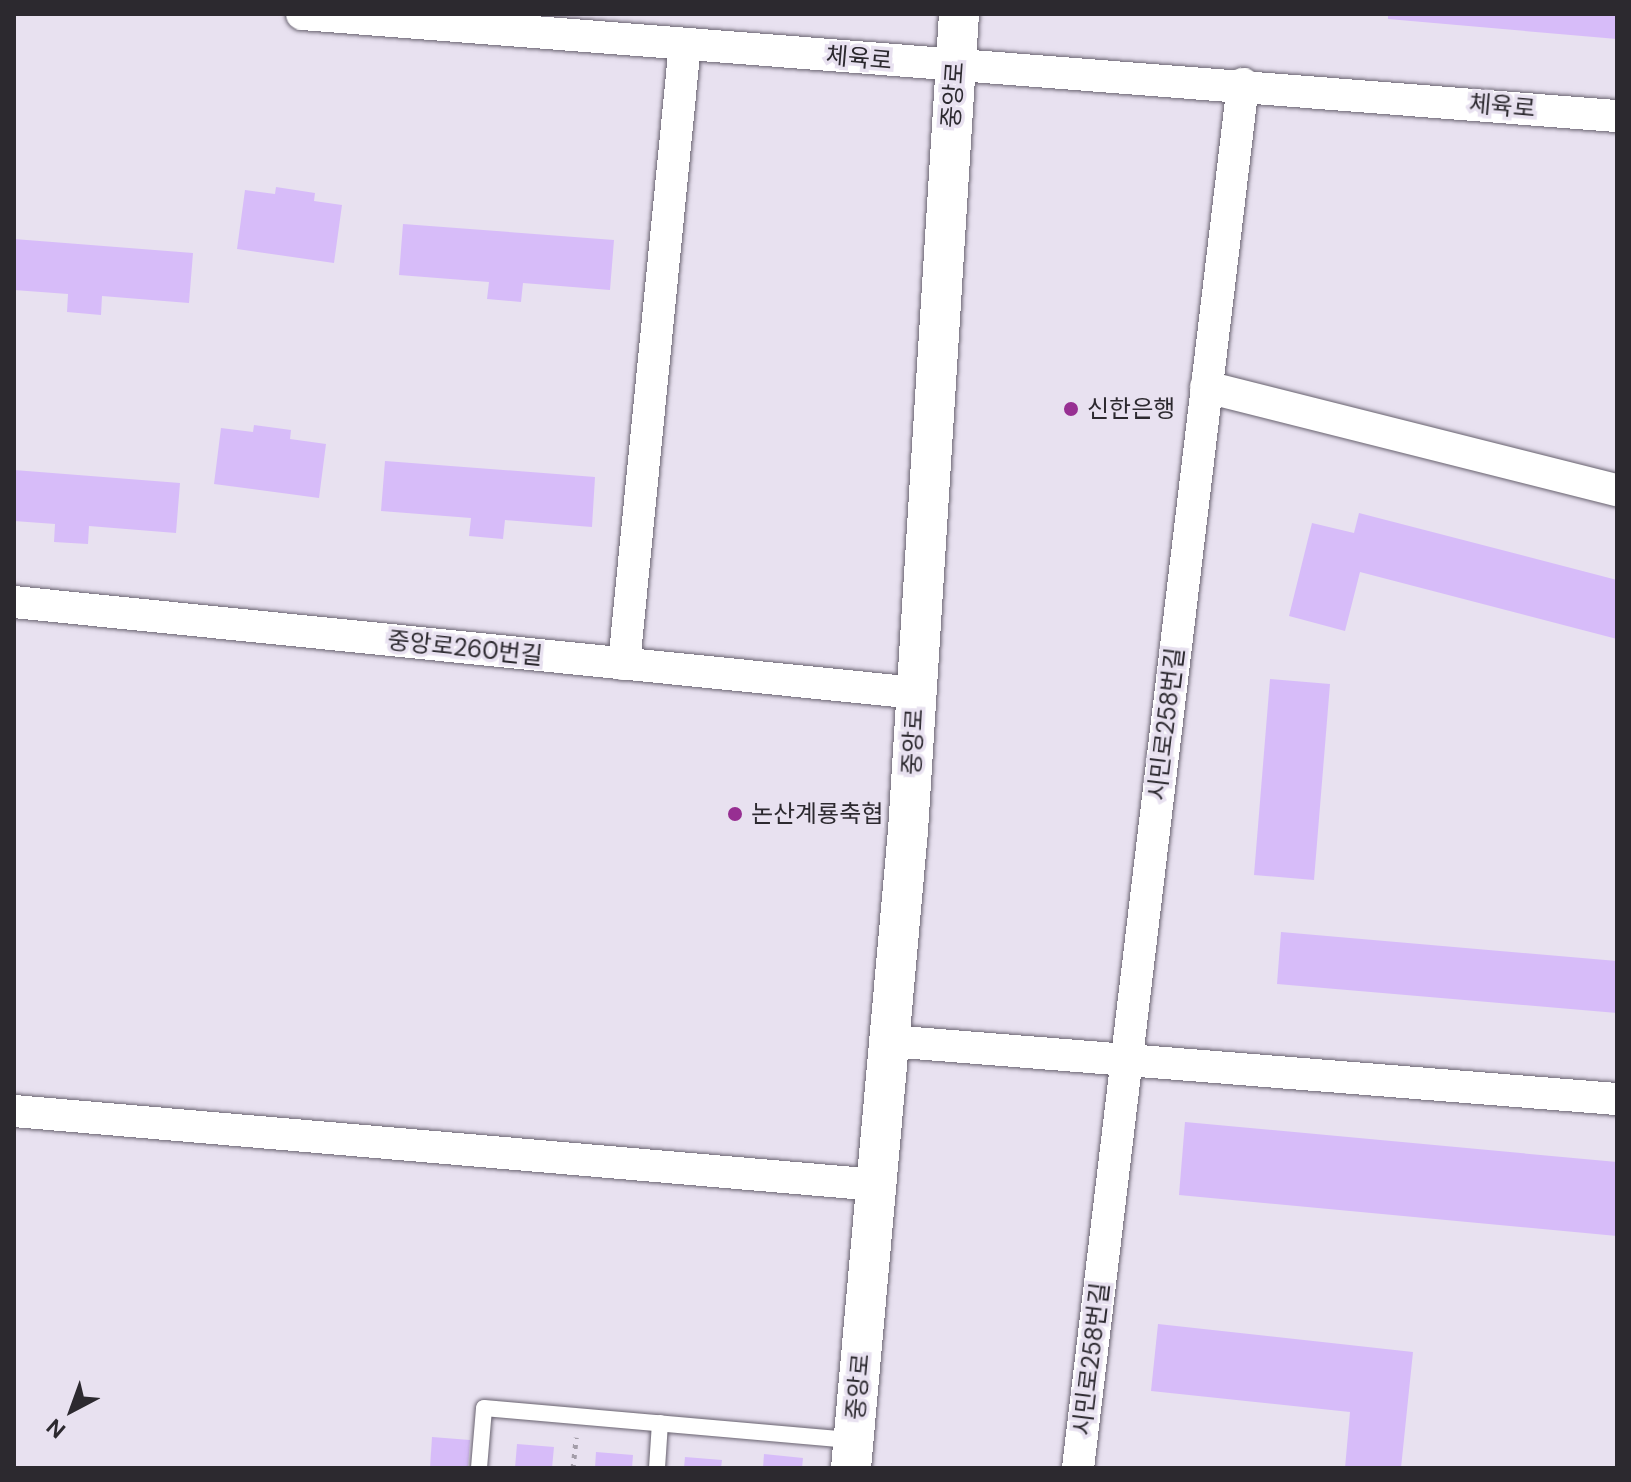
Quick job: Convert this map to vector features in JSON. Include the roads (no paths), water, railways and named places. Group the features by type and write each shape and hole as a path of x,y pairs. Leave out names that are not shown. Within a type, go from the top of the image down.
{"street":[{"name":"체육로","path":"302,14 464,21 685,44 955,66 1243,84 1617,116"},
{"name":"중앙로","path":"852,1454 916,693 959,14"},
{"path":"624,664 685,44"},
{"path":"1243,84 1206,387 1617,490"},
{"name":"시민로258번길","path":"1078,1468 1206,387"},
{"name":"중앙로260번길","path":"14,602 916,693"},
{"path":"889,1041 1617,1099"},
{"path":"14,1111 877,1185"}],"lane":[{"path":"479,1468 484,1408 660,1423 852,1454"},
{"path":"657,1468 660,1423"}],"place":[{"name":"신한은행","path":"1071,409"},
{"name":"논산계룡축협","path":"735,814"}]}
